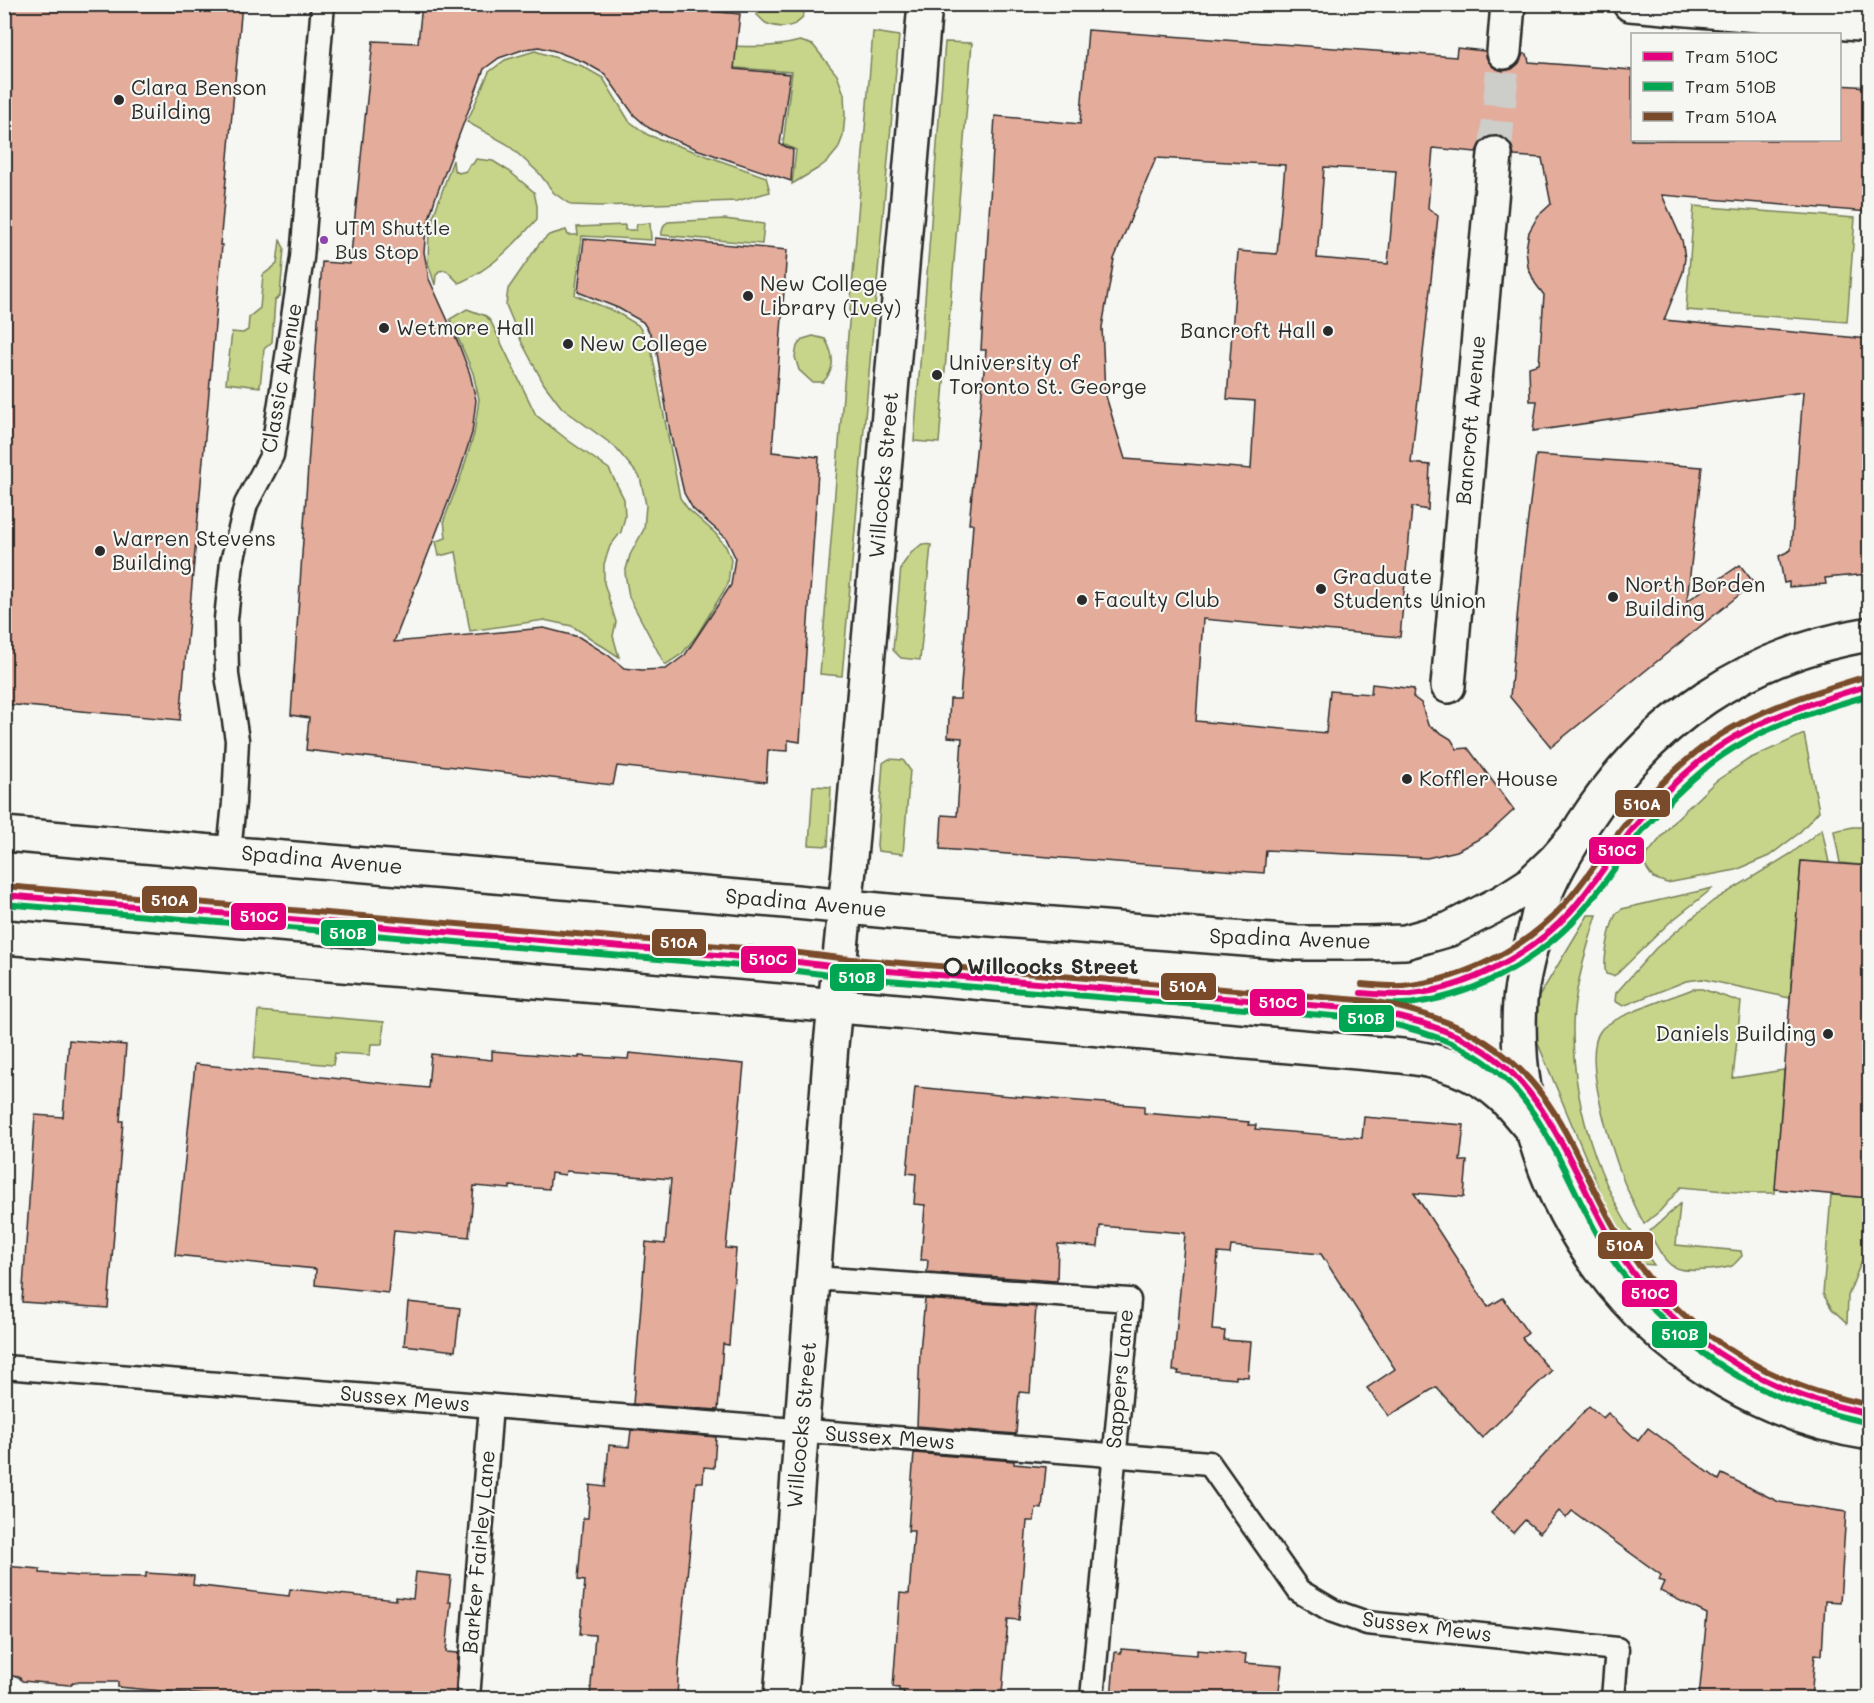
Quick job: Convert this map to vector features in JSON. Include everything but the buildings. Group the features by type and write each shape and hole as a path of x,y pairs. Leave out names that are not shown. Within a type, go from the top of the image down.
{"main road":[{"name":"Willcocks Street","path":"781,1698 835,1007 925,4"},
{"path":"1504,52 1508,4"},
{"path":"1629,4 1869,25"},
{"name":"Bancroft Avenue","path":"1448,686 1495,154"},
{"path":"1869,634 1844,638 1797,651 1752,671 1709,695 1670,724 1634,758 1602,796 1575,837 1542,904 1524,970 1520,1000 1519,1043 1524,1084 1535,1133 1550,1178 1570,1221 1594,1261 1624,1298 1657,1332 1694,1361 1733,1387 1776,1407 1821,1422 1869,1433"},
{"name":"Spadina Avenue","path":"4,834 898,912 1297,943 1405,942 1450,929 1504,901 1529,885 1575,837"},
{"path":"4,937 887,1010 1422,1058 1446,1064 1476,1078 1501,1094 1535,1133"}],"lane":[{"name":"Classic Avenue","path":"229,852 237,740 227,675 226,619 232,562 246,504 272,455 302,258 323,4"},
{"name":"Sappers Lane","path":"814,1278 1129,1300 1092,1698"},
{"name":"Sussex Mews","path":"4,1367 1209,1463 1299,1591 1333,1611 1367,1623 1617,1649 1613,1698"},
{"name":"Barker Fairley Lane","path":"468,1698 491,1406"}],"green space":[{"path":"760,4 804,5 804,12 794,25 775,26 765,23 757,15"},
{"path":"873,32 899,36 842,676 820,674"},
{"path":"800,41 813,45 837,75 844,94 845,115 843,136 838,149 828,161 792,184 796,150 783,144 792,72 697,65 699,44 762,46"},
{"path":"945,42 972,43 939,443 914,441"},
{"path":"535,51 582,66 603,78 629,121 648,135 766,177 770,192 737,201 571,205 554,193 539,173 507,144 467,122 489,72 505,60"},
{"path":"476,159 493,161 534,192 537,219 511,247 482,270 459,283 446,270 439,271 435,285 428,263 429,229 453,160 454,170 459,173 466,171"},
{"path":"1694,206 1855,218 1847,322 1686,310"},
{"path":"724,219 764,224 762,244 661,235 664,225 668,222"},
{"path":"650,223 651,240 582,236 575,295 616,312 638,325 650,343 680,498 688,509 715,533 726,547 731,559 728,584 697,635 682,654 665,665 629,597 625,573 630,555 644,529 646,505 640,477 614,446 562,408 544,384 522,343 506,305 508,289 539,244 549,235 566,230 568,235 578,235 577,227 625,225 625,230 636,230 637,224"},
{"path":"280,240 284,248 280,296 275,300 272,342 264,349 260,387 226,383 232,332 243,333 248,330 249,317 260,308 263,275 277,264"},
{"path":"467,309 486,316 491,322 536,415 609,469 624,499 625,517 621,532 610,546 604,564 604,583 616,622 613,636 619,657 572,626 544,620 470,631 456,552 439,556 436,541 446,538 444,520 474,434 479,399 473,373 450,319"},
{"path":"813,336 825,339 832,356 832,367 823,382 812,382 799,370 795,357 797,346 803,339"},
{"path":"922,544 931,545 920,660 901,658 893,650 901,567 911,553"},
{"path":"1804,734 1819,811 1798,834 1769,856 1736,870 1667,883 1653,878 1645,866 1646,856 1675,820 1716,781 1749,759"},
{"path":"889,759 903,760 910,770 903,854 878,851 877,845 883,763"},
{"path":"813,786 831,787 828,846 809,845"},
{"path":"1853,827 1869,829 1869,860 1860,865 1840,863 1834,831"},
{"path":"1822,829 1829,863 1801,861 1790,998 1702,979 1686,981 1623,1006 1615,1001 1616,993 1656,948 1713,901 1792,853"},
{"path":"1713,888 1669,923 1617,974 1613,976 1606,974 1605,962 1609,936 1613,921 1622,909"},
{"path":"1588,915 1597,915 1580,973 1573,1017 1574,1062 1579,1094 1585,1124 1606,1184 1636,1239 1654,1265 1641,1264 1607,1208 1536,1039 1534,1010 1538,998"},
{"path":"1693,989 1702,989 1741,1002 1733,1078 1784,1070 1775,1193 1681,1187 1660,1211 1644,1224 1624,1182 1606,1128 1596,1082 1594,1061 1596,1043 1601,1030 1617,1019"},
{"path":"258,1011 384,1022 382,1044 371,1044 370,1055 335,1053 333,1065 254,1058"},
{"path":"1831,1195 1869,1198 1869,1242 1848,1296 1847,1323 1832,1309 1823,1294"},
{"path":"1680,1204 1676,1245 1741,1251 1742,1256 1733,1265 1711,1270 1679,1269 1666,1261 1649,1232"}],"tunnel":[{"path":"1495,154 1504,52"}],"tram line":[{"name":"510A","path":"1362,984 1411,985 1453,976 1512,948 1531,936 1562,907 1643,803 1695,753 1734,727 1777,706 1867,676"},
{"name":"510C","path":"1361,993 1398,995 1432,991 1476,977 1518,955 1555,927 1570,912 1643,816 1666,791 1700,761 1759,724 1803,706 1870,685"},
{"name":"510B","path":"1360,1002 1401,1004 1439,998 1487,982 1531,957 1551,942 1586,907 1643,830 1674,796 1708,766 1765,731 1806,715 1870,695"},
{"name":"510A","path":"5,886 1372,1001 1405,1009 1462,1029 1486,1042 1530,1079 1566,1133 1623,1242 1648,1277 1683,1314 1724,1346 1768,1371 1810,1389 1870,1405"},
{"name":"510C","path":"4,895 1371,1010 1412,1020 1453,1034 1478,1047 1504,1066 1526,1089 1546,1115 1625,1262 1658,1302 1677,1320 1718,1353 1763,1379 1827,1404 1870,1414"},
{"name":"510B","path":"4,904 1370,1019 1411,1029 1451,1043 1476,1056 1502,1076 1523,1099 1557,1154 1586,1213 1619,1269 1653,1310 1693,1346 1737,1376 1785,1399 1868,1423"}],"place":[{"name":"Clara Benson Building","path":"119,100"},
{"name":"UTM Shuttle Bus Stop","path":"324,240"},
{"name":"New College Library (Ivey)","path":"748,296"},
{"name":"Wetmore Hall","path":"384,328"},
{"name":"Bancroft Hall","path":"1328,331"},
{"name":"New College","path":"568,344"},
{"name":"University of Toronto St. George","path":"937,375"},
{"name":"Warren Stevens Building","path":"100,551"},
{"name":"Graduate Students Union","path":"1321,589"},
{"name":"North Borden Building","path":"1613,597"},
{"name":"Faculty Club","path":"1082,600"},
{"name":"Koffler House","path":"1407,779"},
{"name":"Willcocks Street","path":"953,967"},
{"name":"Daniels Building","path":"1828,1034"}]}
